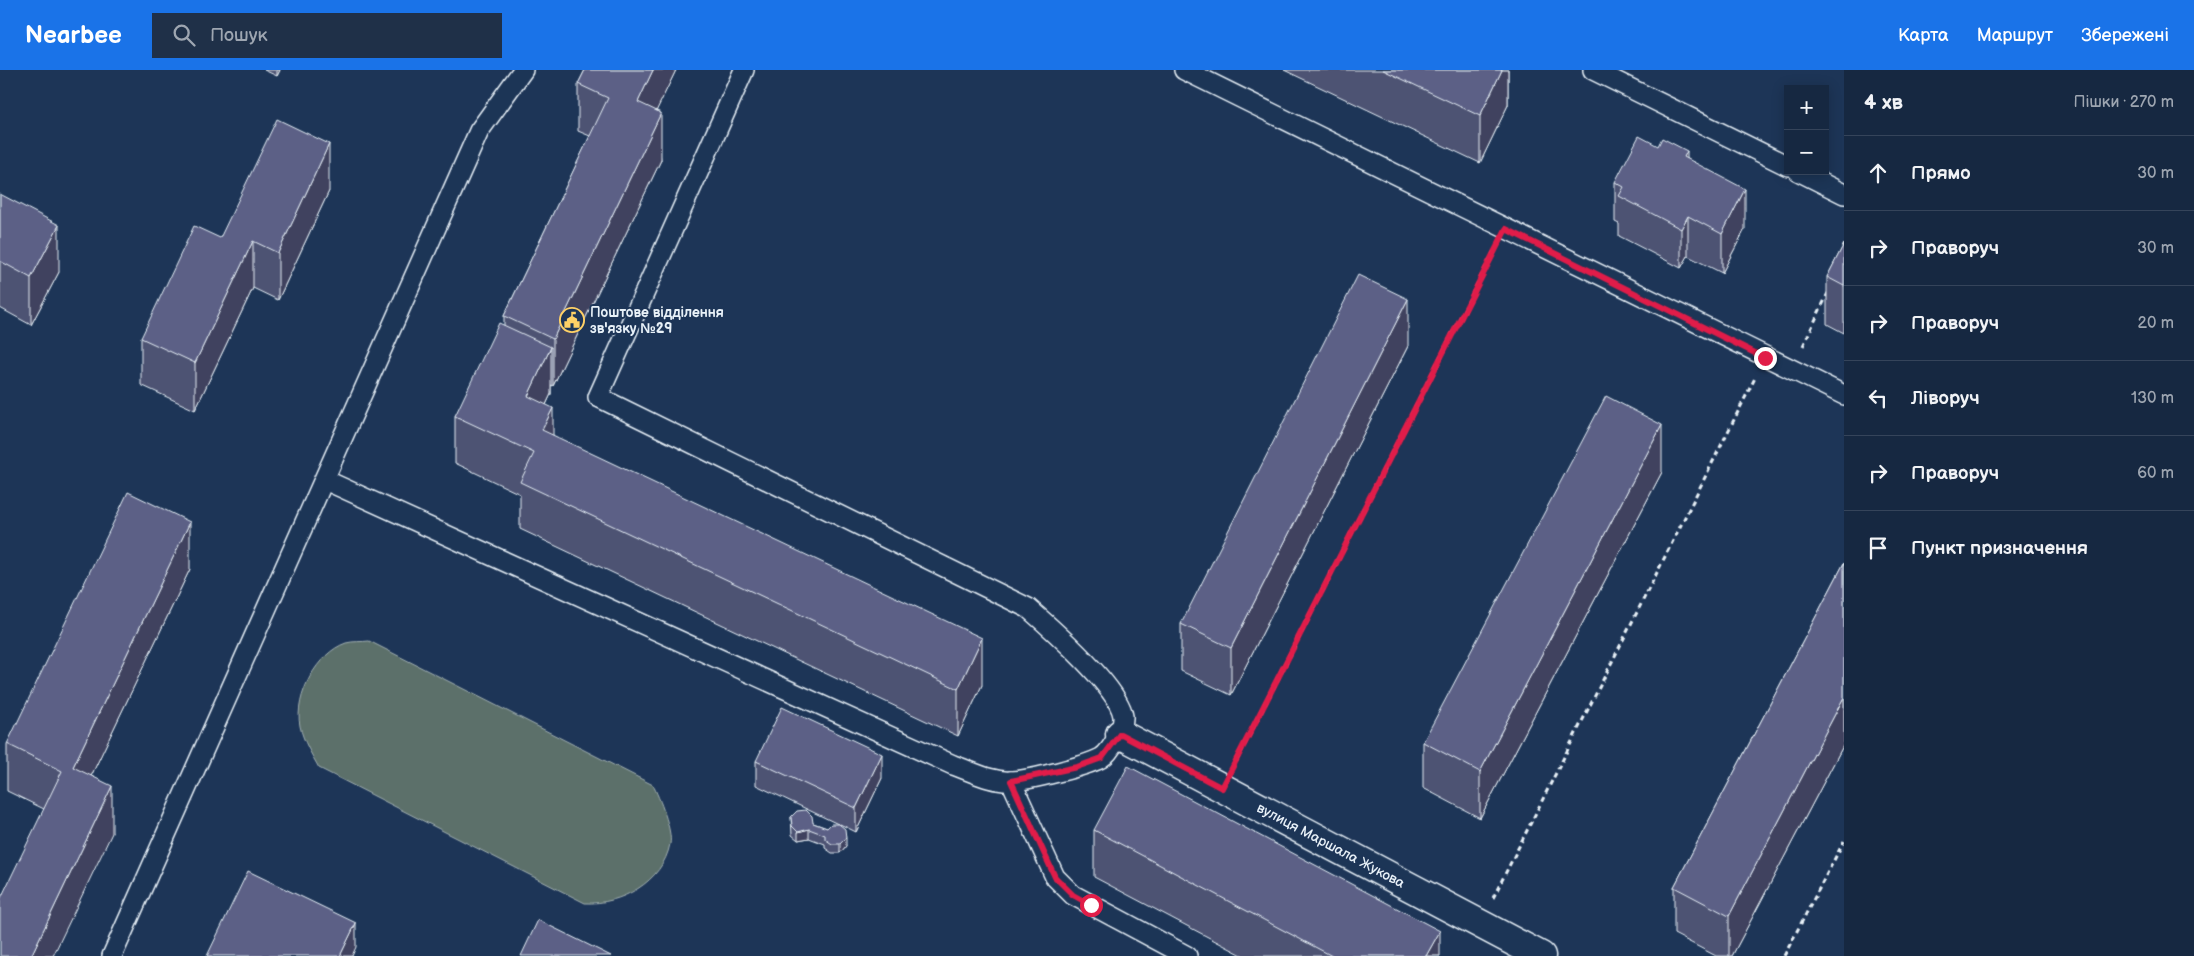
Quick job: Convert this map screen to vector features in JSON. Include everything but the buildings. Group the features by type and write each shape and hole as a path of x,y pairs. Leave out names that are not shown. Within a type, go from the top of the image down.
{"street":[{"name":"вулиця Маршала Жукова","path":"1120,734 1542,956"}],"lane":[{"path":"112,956 479,131 523,70"},
{"path":"325,480 954,765 989,778 1011,781 1077,767 1102,758 1120,734 1123,715 1111,692 1053,630 1028,608 598,397 744,70"},
{"path":"1184,70 1791,371 1844,395"},
{"path":"1593,70 1784,164"},
{"path":"1806,175 1844,194"},
{"path":"1011,781 1055,877 1073,895 1187,956"}],"path":[{"path":"1222,788 1506,229"},
{"path":"1791,371 1832,287"},
{"path":"1480,923 1765,358"},
{"path":"1784,956 1844,841"}],"green space":[{"path":"369,641 653,785 665,814 670,838 666,858 659,870 649,880 625,895 598,903 585,903 319,768 301,732 299,714 304,689 317,666 335,648 349,642"}],"place":[{"name":"Поштове відділення зв'язку №29","path":"572,320"}],"route":[{"path":"1091,905 1073,895 1055,877 1011,781 1077,767 1102,758 1120,734 1222,788 1506,229 1765,358"}]}
